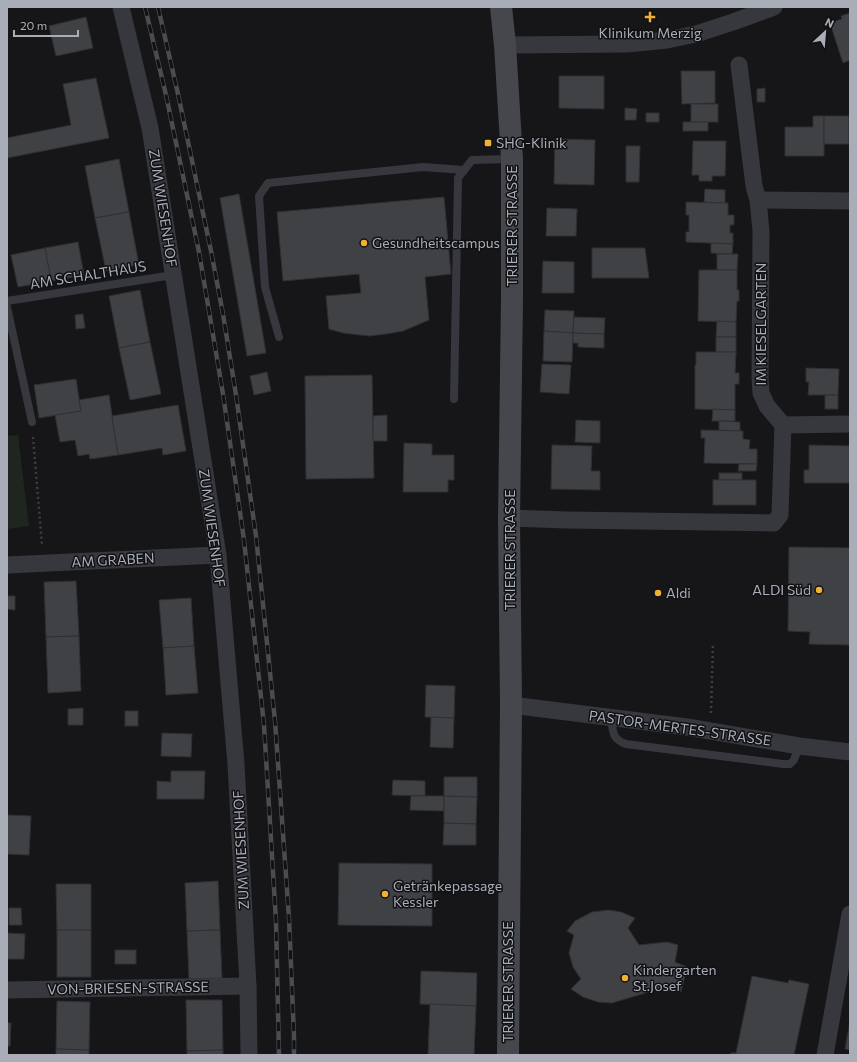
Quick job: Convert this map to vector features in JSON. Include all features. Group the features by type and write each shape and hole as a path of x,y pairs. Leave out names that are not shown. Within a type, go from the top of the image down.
{"street":[{"name":"ZUM WIESENHOF","path":"121,7 150,128 218,555 236,764 248,986 249,1055"},
{"name":"TRIERER STRASSE","path":"501,7 505,45 512,159 509,518 511,705 508,1055"},
{"path":"505,45 627,44 667,40 696,34 774,7"},
{"name":"IM KIESELGARTEN","path":"739,65 761,231 761,393 767,406 783,425"},
{"path":"758,200 850,201"},
{"path":"509,518 774,523 780,515 783,425 850,424"},
{"name":"AM GRABEN","path":"7,566 218,555"},
{"name":"PASTOR-MERTES-STRASSE","path":"511,705 687,727 799,746 850,752"},
{"path":"825,1055 850,914"},
{"name":"VON-BRIESEN-STRASSE","path":"7,990 248,986"}],"lane":[{"path":"454,398 458,178 472,160 512,159"},
{"path":"279,337 264,279 259,196 268,183 423,167 464,170"},
{"name":"AM SCHALTHAUS","path":"7,301 173,275"},
{"path":"7,307 32,422"},
{"path":"611,718 613,734 619,742 626,744 783,764 790,764 794,760 799,746"}],"path":[{"path":"32,422 43,564"},
{"path":"711,732 713,643"}],"shaded area":[{"path":"18,435 29,526 7,529 7,436"}],"building":[{"path":"850,13 850,60 843,63 830,23 842,19 841,16"},
{"path":"86,17 93,48 56,56 49,26"},
{"path":"681,71 715,71 715,103 682,104"},
{"path":"559,76 604,76 604,109 559,108"},
{"path":"96,78 109,138 7,158 7,138 71,125 63,84"},
{"path":"765,88 765,102 757,102 757,89"},
{"path":"691,104 718,104 718,122 691,122"},
{"path":"625,108 637,109 636,120 625,120"},
{"path":"646,113 659,113 659,122 646,122"},
{"path":"813,116 824,116 824,156 785,156 785,127 813,127"},
{"path":"824,116 849,116 849,144 824,144"},
{"path":"850,116 850,144 849,144"},
{"path":"683,122 708,122 708,131 683,131"},
{"path":"555,139 595,140 594,185 554,184"},
{"path":"693,141 726,141 725,176 712,176 712,181 699,181 699,175 692,175"},
{"path":"626,146 640,146 639,182 626,182"},
{"path":"119,159 129,212 95,218 85,166"},
{"path":"705,189 725,190 725,203 704,202"},
{"path":"239,194 266,353 247,356 220,198"},
{"name":"Gesundheitscampus","path":"444,197 451,274 425,277 429,320 403,331 386,334 369,336 343,333 329,329 326,296 361,293 359,274 283,281 277,212"},
{"path":"686,202 728,203 728,215 734,215 734,225 730,225 730,233 733,233 733,244 686,242 686,232 689,232 689,215 686,215"},
{"path":"547,208 577,209 576,236 546,236"},
{"path":"129,212 139,265 106,271 95,218"},
{"path":"78,242 84,275 51,281 45,248"},
{"path":"711,243 733,244 732,254 711,253"},
{"path":"45,248 51,281 18,287 11,255"},
{"path":"592,248 645,248 649,278 592,278"},
{"path":"717,254 738,254 737,270 717,270"},
{"path":"543,261 574,262 574,293 542,293"},
{"path":"699,270 737,270 737,290 739,290 739,301 737,301 736,322 698,321"},
{"path":"140,290 150,342 119,348 109,296"},
{"path":"545,310 574,311 573,333 544,331"},
{"path":"83,314 85,328 76,329 75,315"},
{"path":"574,317 605,318 604,334 573,333"},
{"path":"717,321 736,322 736,337 716,337"},
{"path":"544,331 573,333 572,362 543,361"},
{"path":"573,333 604,334 604,348 578,347 578,343 573,343"},
{"path":"716,337 736,337 736,352 716,352"},
{"path":"150,342 161,394 130,400 119,348"},
{"path":"696,352 736,352 735,373 739,373 739,384 735,384 735,410 695,409"},
{"path":"542,364 571,365 569,394 540,392"},
{"path":"806,368 839,369 838,395 808,395 809,382 806,382"},
{"path":"267,372 271,391 254,395 250,376"},
{"path":"372,375 374,478 306,479 305,376"},
{"path":"76,379 81,411 39,418 34,385"},
{"path":"109,395 118,455 90,459 89,454 78,456 75,440 60,442 55,415 81,411 79,400"},
{"path":"825,395 838,395 838,409 825,409"},
{"path":"178,405 186,451 163,455 162,448 118,455 112,416"},
{"path":"713,409 735,410 735,421 712,421"},
{"path":"387,415 387,441 373,441 373,416"},
{"path":"576,420 600,421 600,443 575,442"},
{"path":"719,421 740,422 740,431 719,430"},
{"path":"701,430 743,431 743,439 750,440 749,449 757,449 757,464 704,463 705,438 701,438"},
{"path":"404,443 432,444 432,455 454,455 454,480 448,480 448,492 403,492"},
{"path":"552,445 592,446 591,471 600,471 600,490 551,489"},
{"path":"809,445 850,446 850,483 804,483 804,470 809,470"},
{"path":"739,464 757,464 756,471 738,471"},
{"path":"719,473 742,473 742,480 719,480"},
{"path":"713,480 756,480 756,505 713,505"},
{"name":"ALDI Süd","path":"789,547 850,548 850,645 809,644 810,632 788,631"},
{"path":"76,581 79,636 46,637 44,582"},
{"path":"7,596 15,596 15,610 7,609"},
{"path":"191,598 194,646 163,648 159,600"},
{"path":"79,636 81,691 48,693 46,637"},
{"path":"194,646 198,693 166,695 163,648"},
{"path":"426,685 455,686 454,718 425,717"},
{"path":"83,708 83,725 68,725 68,709"},
{"path":"125,711 138,711 138,726 125,726"},
{"path":"431,717 454,718 453,748 430,747"},
{"path":"162,733 192,734 191,757 161,756"},
{"path":"171,771 205,771 204,799 157,799 157,781 171,782"},
{"path":"444,777 477,777 477,797 444,796"},
{"path":"393,780 425,781 425,796 392,795"},
{"path":"411,796 444,796 444,811 410,810"},
{"path":"444,796 477,797 476,824 444,823"},
{"path":"7,815 31,816 29,855 7,854"},
{"path":"444,823 476,824 476,845 443,845"},
{"name":"Getränkepassage Kessler","path":"339,863 432,864 432,926 338,925"},
{"path":"218,881 220,930 187,931 185,883"},
{"path":"56,884 91,884 91,930 57,930"},
{"path":"9,908 21,908 22,925 9,925"},
{"path":"608,910 621,912 635,918 628,928 639,945 667,942 678,945 675,962 687,967 681,992 655,990 612,1003 598,1002 583,997 571,989 581,979 573,967 569,953 574,935 567,931 575,921 592,912"},
{"path":"57,930 91,930 91,977 57,977"},
{"path":"220,930 222,978 189,979 187,931"},
{"path":"7,933 25,934 24,959 7,959"},
{"path":"115,950 136,950 136,964 115,964"},
{"path":"421,971 477,973 476,1006 420,1004"},
{"path":"752,976 788,983 789,980 809,984 794,1055 730,1055 731,1053 736,1053"},
{"path":"186,1000 222,1000 223,1050 187,1051"},
{"path":"57,1001 90,1002 89,1050 56,1049"},
{"path":"430,1004 476,1006 474,1055 428,1055"},
{"path":"850,1021 850,1050 845,1049"},
{"path":"7,1023 11,1023 10,1046 7,1046"},
{"path":"56,1049 89,1050 89,1055 56,1055"},
{"path":"223,1050 223,1055 187,1055 187,1051"}],"railway":[{"path":"145,7 166,95 199,252 223,394 244,540 264,725 276,921 279,1055"},
{"path":"158,7 178,94 223,314 256,536 275,721 289,918 294,1055"}],"place":[{"name":"Klinikum Merzig","path":"650,17"},
{"name":"SHG-Klinik","path":"488,143"},
{"name":"Gesundheitscampus","path":"364,243"},
{"name":"ALDI Süd","path":"819,590"},
{"name":"Aldi","path":"658,593"},
{"name":"Getränkepassage Kessler","path":"385,894"},
{"name":"Kindergarten St.Josef","path":"625,978"}]}
